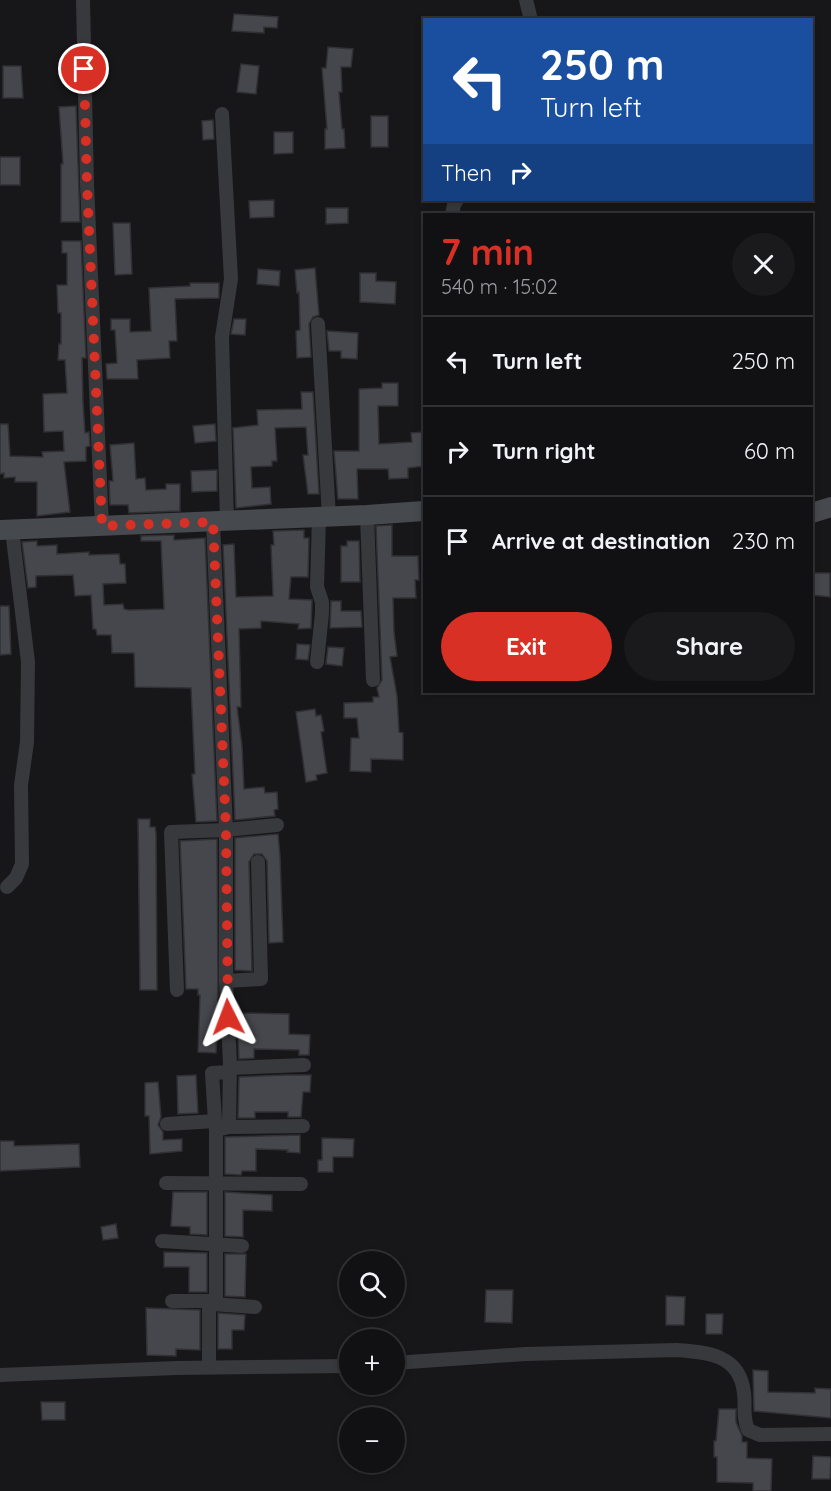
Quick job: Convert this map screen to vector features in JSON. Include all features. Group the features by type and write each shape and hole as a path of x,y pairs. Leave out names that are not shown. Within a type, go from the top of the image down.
{"street":[{"path":"83,0 87,184 102,526"},
{"path":"526,0 530,18"},
{"path":"209,1367 209,1309 213,1303 220,1126 230,1070 226,981 226,830 220,521 222,337 231,279 222,114"},
{"path":"317,662 322,602 317,587 324,517 318,324"},
{"path":"813,513 831,507"},
{"path":"7,887 16,878 22,864 21,785 27,742 28,662 6,530 423,511"},
{"path":"367,515 373,680"},
{"path":"177,990 171,832 278,825"},
{"path":"226,981 261,980 258,862"},
{"path":"230,1070 304,1065"},
{"path":"167,1124 303,1126"},
{"path":"166,1183 302,1184"},
{"path":"162,1241 242,1246"},
{"path":"172,1301 255,1307"},
{"path":"405,1362 526,1354 676,1350 699,1352 718,1357 734,1366 738,1372 744,1395 743,1418 748,1430 760,1435 831,1434"},
{"path":"0,1375 209,1367 339,1366"}],"building":[{"path":"234,14 278,17 277,28 264,27 264,33 232,31"},
{"path":"328,47 353,49 351,67 341,67 342,92 339,92 345,148 325,149 325,129 327,129 322,68 326,68"},
{"path":"241,64 259,66 256,94 237,92"},
{"path":"3,66 21,66 23,98 3,98"},
{"path":"76,106 80,222 61,222 61,164 63,164 59,107"},
{"path":"371,116 388,116 388,147 371,147"},
{"path":"213,120 214,139 203,140 202,121"},
{"path":"274,132 293,132 293,153 274,154"},
{"path":"0,157 20,157 20,185 0,185"},
{"path":"274,200 274,217 250,218 249,201"},
{"path":"326,208 348,208 348,223 326,224"},
{"path":"113,223 130,223 132,274 115,275"},
{"path":"62,241 81,241 86,358 82,358 83,403 85,433 89,432 90,446 86,447 86,461 64,462 70,512 37,516 37,482 15,482 15,477 4,478 4,473 0,474 0,424 8,424 10,456 43,457 42,452 64,451 63,431 44,432 43,394 67,393 65,360 58,360 59,344 61,344 61,313 58,313 57,285 67,285 67,253 62,253"},
{"path":"315,268 319,315 313,317 309,324 311,357 297,358 296,331 300,330 299,292 297,293 295,270"},
{"path":"258,269 280,271 279,286 257,284"},
{"path":"360,273 376,273 376,281 396,282 395,304 360,302"},
{"path":"190,283 219,283 219,298 175,299 177,341 169,341 170,358 137,360 138,379 107,379 106,364 117,363 115,330 111,330 111,319 130,319 130,332 151,331 149,288 190,286"},
{"path":"234,319 246,319 245,335 231,334"},
{"path":"327,331 358,333 357,359 341,358 341,351 329,351"},
{"path":"382,383 398,383 398,406 378,406 379,444 412,442 411,433 423,432 423,466 408,468 408,478 389,479 388,469 357,469 358,499 338,499 334,451 359,451 359,389 382,388"},
{"path":"301,392 313,392 319,494 308,494 303,455 308,455 306,427 275,428 277,461 272,461 272,466 251,467 252,488 270,487 271,504 236,508 233,428 258,425 257,410 302,409"},
{"path":"215,424 216,441 195,443 193,426"},
{"path":"134,443 136,479 145,478 146,490 166,489 166,484 180,484 180,511 129,513 128,505 110,505 109,481 113,481 110,445"},
{"path":"217,470 217,491 192,492 191,471"},
{"path":"392,525 392,556 418,556 419,580 415,580 416,598 393,598 397,656 390,657 397,696 399,732 403,733 403,760 371,759 371,772 350,771 351,738 359,738 357,718 344,718 344,703 373,702 373,697 379,697 377,688 382,680 376,526"},
{"path":"304,530 304,538 309,538 308,577 291,577 289,599 312,600 311,628 298,629 299,624 261,621 261,628 239,629 241,707 237,707 244,789 264,787 265,793 277,792 278,809 274,810 275,816 235,820 223,545 234,544 236,597 273,596 271,545 274,545 273,531"},
{"path":"174,535 174,540 205,538 217,821 196,822 192,774 195,774 191,688 135,687 134,653 112,653 111,635 97,635 96,629 93,629 91,595 75,596 73,575 36,576 36,587 28,588 22,542 37,541 37,546 57,545 57,554 89,552 89,555 119,554 120,564 125,564 126,583 103,584 104,605 123,604 124,609 128,610 164,609 161,541 141,541 141,536"},
{"path":"347,541 359,541 360,582 341,582 341,546 347,546"},
{"path":"813,573 830,573 830,597 813,595"},
{"path":"331,601 341,601 341,611 361,611 362,627 330,628"},
{"path":"0,606 9,606 11,654 0,655"},
{"path":"297,644 310,645 308,660 296,659"},
{"path":"328,647 344,648 342,666 326,664"},
{"path":"315,709 316,716 321,715 324,731 321,732 327,773 316,775 317,780 306,782 296,712"},
{"path":"138,819 150,819 150,827 155,827 156,833 157,990 140,990"},
{"path":"278,834 283,942 269,943 267,861 262,854 254,854 249,862 252,971 235,970 235,838"},
{"path":"217,839 216,1053 198,1052 200,995 198,995 198,989 186,989 180,841"},
{"path":"237,1013 289,1014 289,1034 310,1035 309,1055 299,1055 299,1050 254,1049 254,1058 239,1059"},
{"path":"196,1075 198,1113 178,1114 177,1076"},
{"path":"311,1075 310,1092 303,1092 301,1117 288,1117 288,1112 255,1112 255,1118 238,1118 239,1077"},
{"path":"158,1082 161,1117 158,1125 163,1132 163,1140 182,1139 182,1151 150,1154 149,1116 145,1116 145,1083"},
{"path":"300,1135 300,1153 287,1152 288,1150 256,1149 256,1171 242,1171 241,1175 225,1174 225,1137"},
{"path":"322,1138 354,1139 353,1157 333,1157 333,1172 318,1172 318,1160 322,1160"},
{"path":"0,1141 14,1141 14,1146 79,1144 80,1167 0,1171"},
{"path":"173,1192 207,1192 207,1235 190,1234 190,1227 171,1226"},
{"path":"225,1192 272,1195 272,1211 243,1210 243,1237 225,1236"},
{"path":"116,1224 118,1238 103,1240 101,1227"},
{"path":"164,1252 207,1253 207,1292 189,1292 189,1267 164,1267"},
{"path":"225,1254 246,1254 245,1297 225,1296"},
{"path":"486,1290 513,1290 512,1323 485,1322"},
{"path":"666,1296 685,1297 684,1325 666,1325"},
{"path":"146,1308 200,1310 200,1350 176,1349 176,1356 147,1355"},
{"path":"218,1313 245,1315 244,1330 232,1330 232,1349 218,1349"},
{"path":"706,1314 723,1314 722,1334 706,1334"},
{"path":"753,1370 768,1371 768,1392 815,1393 815,1388 831,1389 831,1418 754,1411"},
{"path":"41,1402 65,1402 65,1420 42,1420"},
{"path":"719,1409 736,1409 736,1422 742,1442 747,1442 747,1458 772,1459 771,1491 753,1491 753,1483 717,1482 717,1457 714,1457 714,1441 716,1441"},
{"path":"813,1456 831,1457 830,1479 812,1479"}],"route":[{"path":"84,69 102,526 213,522 226,830 228,1017"}]}
